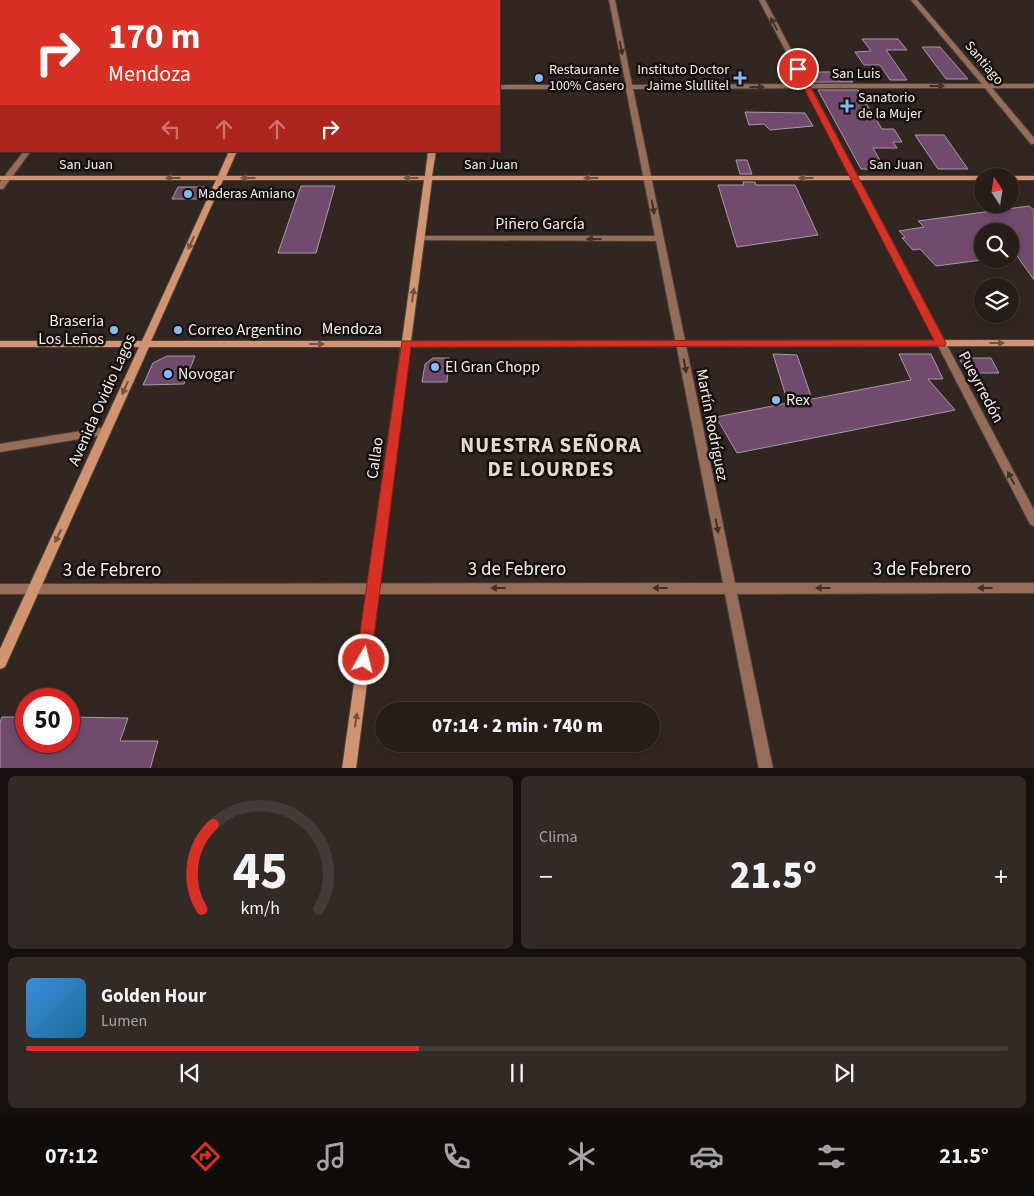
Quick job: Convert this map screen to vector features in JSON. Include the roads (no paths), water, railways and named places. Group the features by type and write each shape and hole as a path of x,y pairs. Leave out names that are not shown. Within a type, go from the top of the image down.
{"main road":[{"name":"Avenida Ovidio Lagos","path":"0,662 233,152"},
{"name":"Callao","path":"349,768 432,152"},
{"name":"San Juan","path":"4,178 974,178"},
{"path":"1019,178 1034,178"},
{"name":"Mendoza","path":"0,344 1034,343"}],"street":[{"path":"302,0 435,0"},
{"name":"Martín Rodríguez","path":"612,0 766,768"},
{"name":"Pueyrredón","path":"762,0 1034,521"},
{"name":"Santiago","path":"914,0 1034,142"},
{"name":"San Luis","path":"500,87 1034,86"},
{"path":"0,187 4,178 27,152"},
{"name":"Piñero García","path":"420,238 660,239"},
{"path":"0,448 106,431"},
{"name":"3 de Febrero","path":"0,589 1034,588"}],"place":[{"name":"Restaurante 100% Casero","path":"539,78"},
{"name":"Instituto Doctor Jaime Slullitel","path":"740,78"},
{"name":"Sanatorio de la Mujer","path":"847,106"},
{"name":"Maderas Amiano","path":"188,194"},
{"name":"Braseria Los Leños","path":"114,330"},
{"name":"Correo Argentino","path":"178,330"},
{"name":"El Gran Chopp","path":"435,367"},
{"name":"Novogar","path":"168,374"},
{"name":"Rex","path":"776,400"}],"district":[{"name":"NUESTRA SEÑORA DE LOURDES","path":"551,457"}]}
